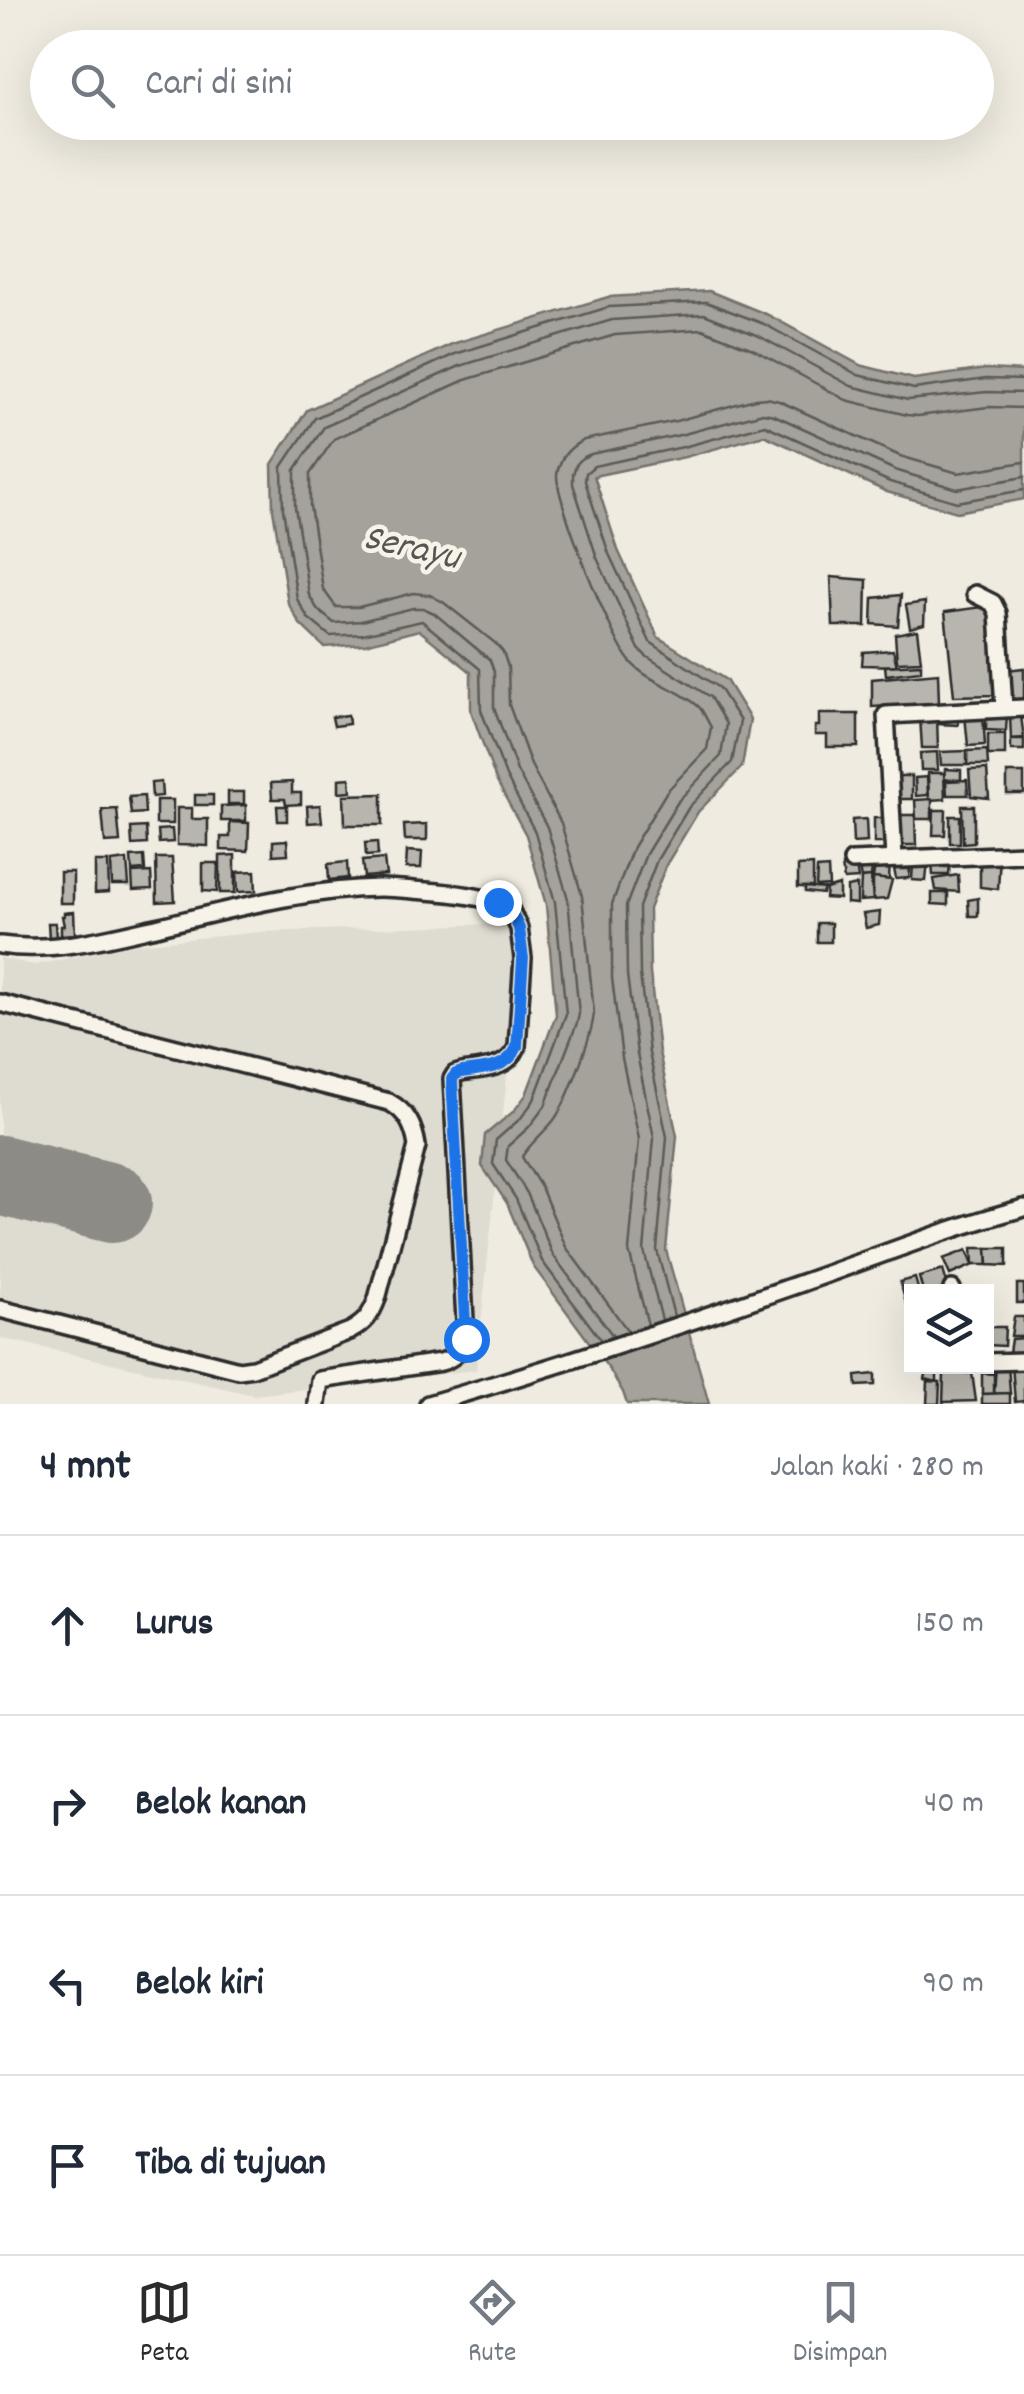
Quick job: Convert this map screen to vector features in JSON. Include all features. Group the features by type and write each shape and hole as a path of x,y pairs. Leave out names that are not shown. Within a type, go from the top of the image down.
{"street":[{"path":"974,594 993,603 998,613 1004,708"},
{"path":"894,858 886,715 1024,708"},
{"path":"852,861 1024,854"},
{"path":"0,946 104,940 268,900 366,889 446,892 509,907 519,928 523,958 517,1047 502,1065 462,1072 452,1079 466,1339 447,1361 320,1380 317,1404"},
{"path":"0,1004 388,1102 408,1118 416,1146 378,1300 363,1324 350,1331 240,1370 0,1309"},
{"path":"428,1404 562,1365 803,1283 921,1238 1024,1208"},
{"path":"994,1362 1024,1361"}],"shaded area":[{"path":"523,923 476,1370 254,1395 0,1338 0,958 35,965 135,944 262,932"}],"water":[{"name":"Serayu","path":"709,291 768,315 860,365 914,379 986,369 1024,371 1024,499 957,512 887,492 764,435 594,476 618,550 658,637 726,680 750,719 742,767 698,812 666,865 649,909 650,973 659,1052 677,1136 666,1250 709,1404 627,1404 609,1369 533,1266 507,1203 482,1166 485,1135 514,1111 526,1095 556,1015 546,905 526,835 496,780 471,711 471,672 419,630 365,644 324,647 300,624 288,603 273,509 272,464 307,410 452,344 608,297"}],"building":[{"path":"831,577 867,580 866,626 833,626"},
{"path":"901,595 898,626 872,624 873,598"},
{"path":"925,602 924,624 910,628 906,605"},
{"path":"990,606 995,695 954,696 945,612"},
{"path":"917,630 921,661 897,662 895,634"},
{"path":"893,650 897,666 862,665 863,652"},
{"path":"921,664 921,671 886,675 885,666"},
{"path":"1024,668 1024,700 1010,700 1006,670"},
{"path":"938,673 939,703 872,707 872,679"},
{"path":"986,713 1007,714 1006,731 986,730"},
{"path":"819,714 858,714 858,747 827,747 827,735 815,735"},
{"path":"983,714 985,745 968,746 965,715"},
{"path":"348,715 349,724 334,726 332,717"},
{"path":"959,716 958,725 937,724 937,717"},
{"path":"1021,716 1024,738 1011,739 1010,717"},
{"path":"920,717 937,717 938,748 922,748"},
{"path":"988,734 1005,734 1005,755 988,755"},
{"path":"1011,739 1024,739 1024,750 1011,750"},
{"path":"987,750 988,765 967,765 967,751"},
{"path":"967,751 967,765 941,765 940,752"},
{"path":"937,752 938,770 921,770 920,753"},
{"path":"945,769 961,770 961,780 944,779"},
{"path":"987,769 989,798 971,796 969,770"},
{"path":"928,773 944,773 945,799 929,800"},
{"path":"1007,773 1024,773 1024,794 1007,794"},
{"path":"897,776 912,776 912,799 897,799"},
{"path":"927,777 928,795 916,796 915,778"},
{"path":"350,778 351,791 339,792 339,779"},
{"path":"967,780 968,795 947,795 946,781"},
{"path":"161,782 162,796 152,797 151,783"},
{"path":"292,782 292,793 301,793 301,804 286,805 285,799 272,799 271,783"},
{"path":"228,792 244,792 244,804 228,804"},
{"path":"382,794 382,825 345,825 344,795"},
{"path":"195,795 213,795 213,805 195,805"},
{"path":"144,796 145,813 131,814 129,797"},
{"path":"932,799 932,819 916,819 915,800"},
{"path":"156,800 173,800 173,824 156,824"},
{"path":"246,805 246,821 221,821 221,806"},
{"path":"320,805 322,822 308,823 307,806"},
{"path":"277,806 287,806 287,821 278,821"},
{"path":"962,806 974,806 974,842 963,843"},
{"path":"177,808 192,808 192,819 208,819 208,846 177,845"},
{"path":"117,809 120,842 105,843 102,810"},
{"path":"934,810 946,810 945,835 933,835"},
{"path":"900,815 915,815 916,845 901,845"},
{"path":"950,816 960,816 960,843 950,843"},
{"path":"874,818 889,818 890,843 874,843"},
{"path":"866,819 867,842 853,843 852,820"},
{"path":"230,822 249,823 248,851 221,850 221,837 230,837"},
{"path":"427,824 427,840 405,840 404,825"},
{"path":"146,827 147,844 132,845 131,828"},
{"path":"172,829 173,842 159,843 158,830"},
{"path":"287,840 288,854 273,855 273,841"},
{"path":"377,842 378,855 366,856 365,843"},
{"path":"407,851 422,852 421,868 406,868"},
{"path":"235,855 235,893 220,893 220,856"},
{"path":"1000,855 998,889 980,887 980,862"},
{"path":"144,856 145,870 132,871 131,857"},
{"path":"156,858 172,858 175,901 157,902"},
{"path":"384,859 386,875 364,877 362,861"},
{"path":"890,859 889,880 873,878 875,863"},
{"path":"127,860 129,885 112,885 111,862"},
{"path":"873,860 871,877 861,878 858,863"},
{"path":"928,861 926,881 912,880 913,863"},
{"path":"950,861 949,875 933,875 932,863"},
{"path":"95,862 108,862 109,892 95,893"},
{"path":"347,862 348,878 329,880 328,864"},
{"path":"203,863 218,863 217,892 203,891"},
{"path":"813,865 813,887 798,887 798,866"},
{"path":"856,865 858,879 844,880 842,866"},
{"path":"828,868 829,886 816,887 817,869"},
{"path":"894,869 910,869 909,878 896,879"},
{"path":"255,871 256,891 238,892 237,872"},
{"path":"60,872 73,872 73,903 60,903"},
{"path":"151,872 152,889 133,890 132,873"},
{"path":"958,875 959,892 936,890 934,879"},
{"path":"871,877 873,900 860,901 861,878"},
{"path":"873,878 892,880 887,899 873,900"},
{"path":"839,885 839,899 825,898 826,889"},
{"path":"857,885 857,904 847,903 847,887"},
{"path":"805,887 824,889 822,894 805,892"},
{"path":"932,893 948,893 948,905 932,904"},
{"path":"978,898 978,916 969,916 968,900"},
{"path":"74,912 75,934 61,935 62,916"},
{"path":"880,912 879,925 866,928 863,914"},
{"path":"48,923 55,923 56,938 49,938"},
{"path":"817,923 831,923 831,942 817,942"},
{"path":"972,1248 987,1248 988,1265 973,1265"},
{"path":"987,1248 1007,1248 1007,1266 988,1265"},
{"path":"967,1250 973,1265 950,1275 943,1259"},
{"path":"943,1270 947,1284 921,1284 919,1277"},
{"path":"915,1278 917,1284 904,1284 904,1296 900,1282"},
{"path":"1017,1284 1024,1284 1024,1303 1017,1303"},
{"path":"1014,1317 1024,1317 1024,1336 1011,1336"},
{"path":"994,1327 1005,1327 1004,1346 994,1345"},
{"path":"1024,1338 1024,1356 1008,1359 1011,1339"},
{"path":"1008,1364 1010,1393 994,1394 996,1365"},
{"path":"1024,1364 1024,1401 1015,1402 1012,1365"},
{"path":"875,1374 875,1385 857,1386 856,1376"},
{"path":"926,1374 937,1374 937,1382 925,1379"},
{"path":"944,1374 972,1374 976,1401 943,1402"},
{"path":"982,1374 994,1374 994,1394 982,1394"},
{"path":"928,1381 940,1382 939,1404 927,1404"},
{"path":"1010,1393 1010,1404 982,1404 982,1394"}],"runway":[{"path":"0,1175 112,1203"}],"route":[{"path":"466,1339 451,1090 456,1074 502,1065 517,1047 523,958 519,928 509,907 498,902"}]}
